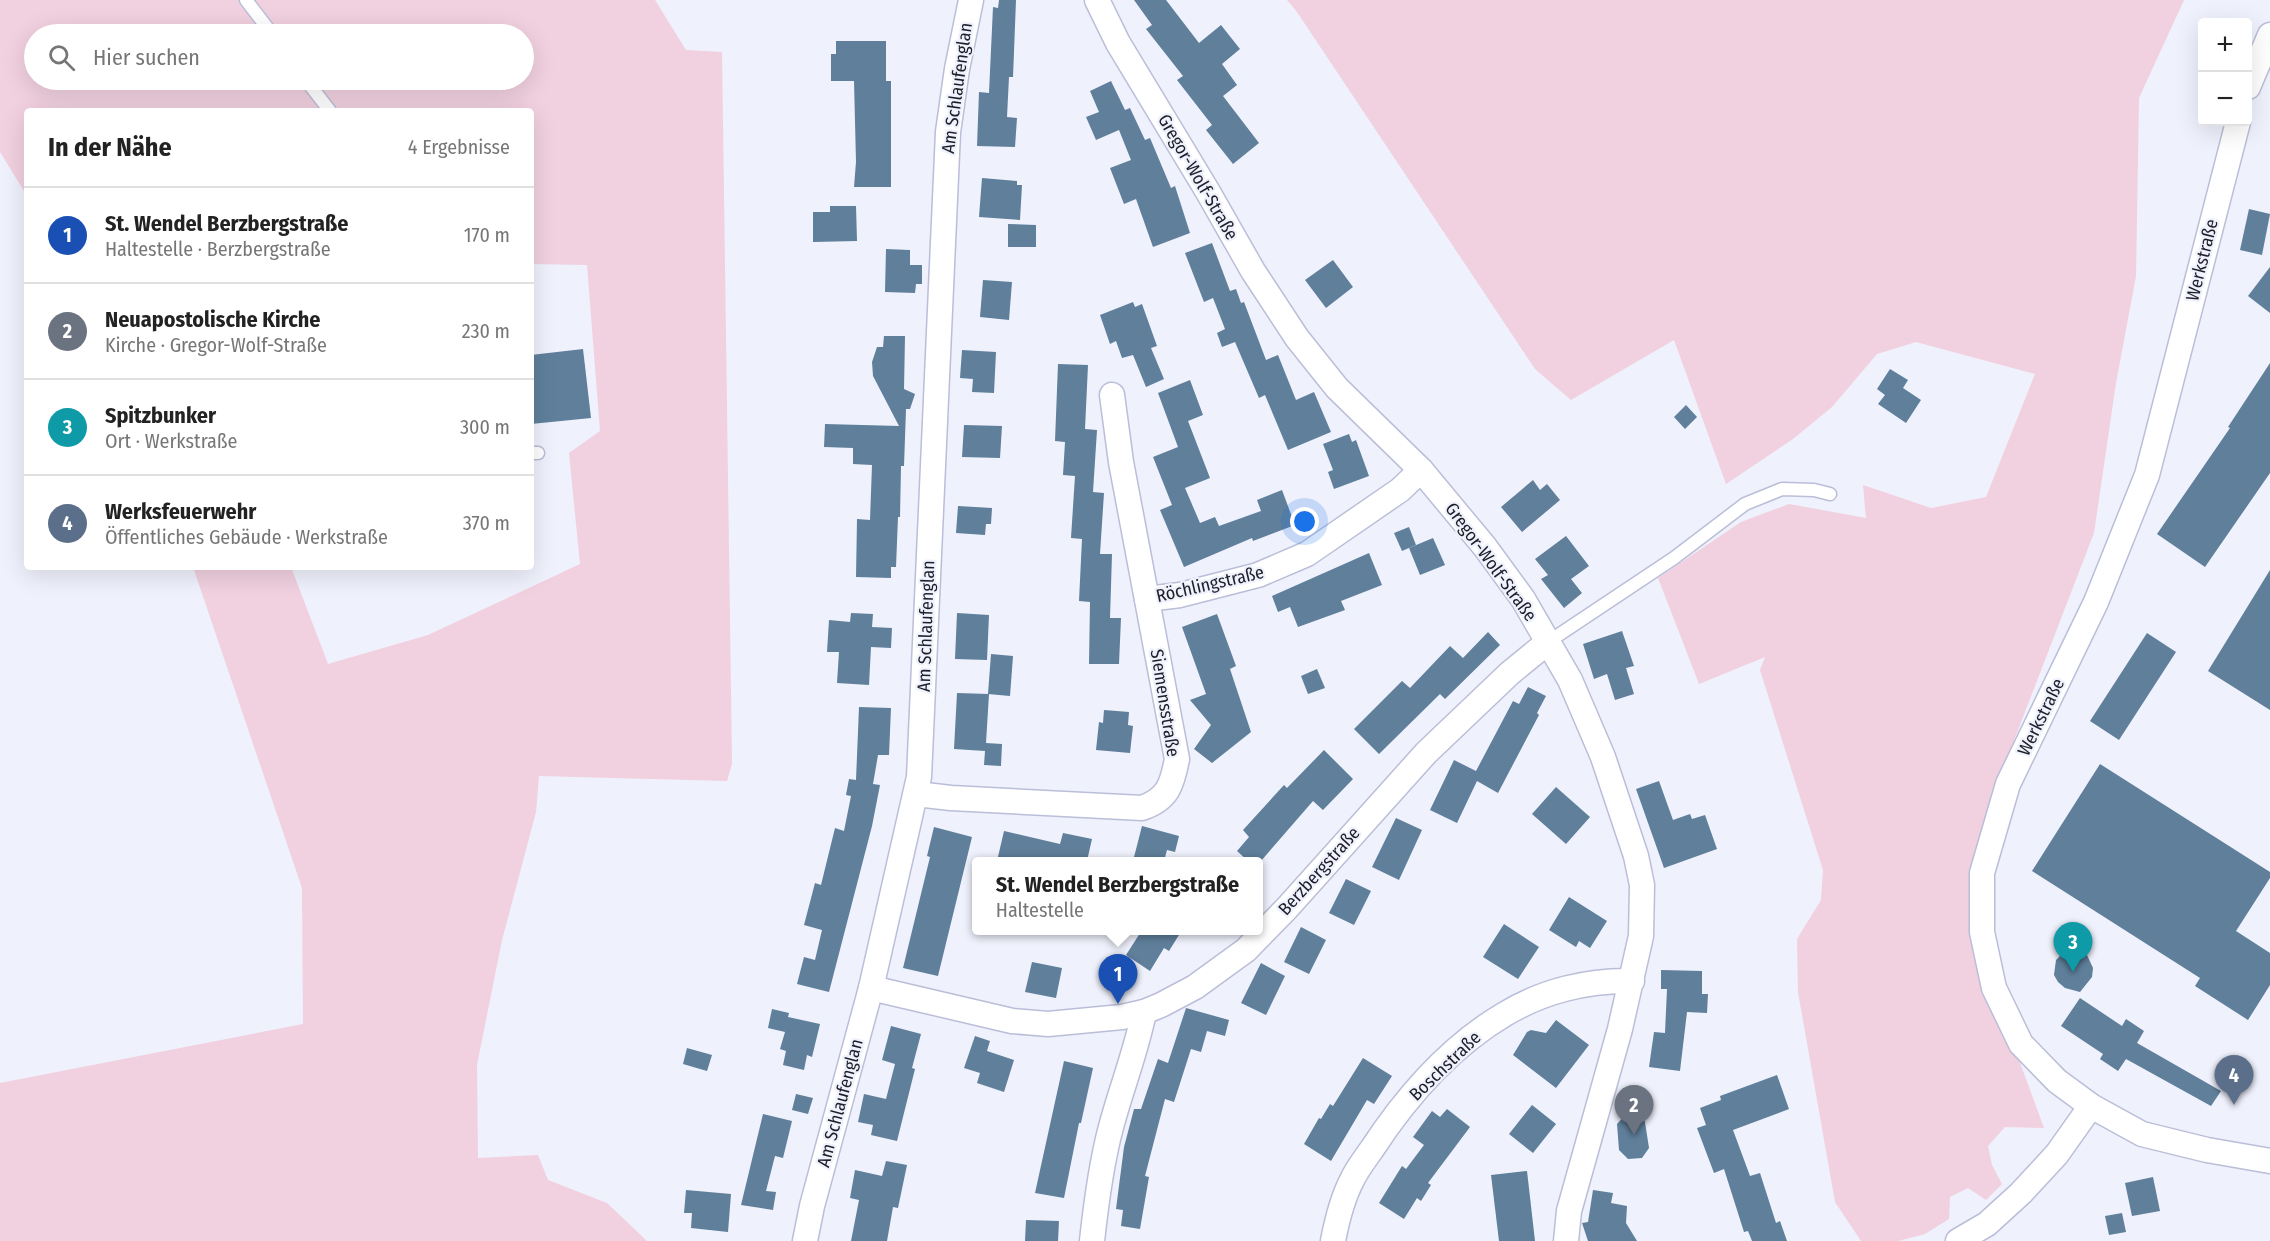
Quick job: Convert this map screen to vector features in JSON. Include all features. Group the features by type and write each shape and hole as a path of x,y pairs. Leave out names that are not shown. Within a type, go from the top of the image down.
{"street":[{"name":"Am Schlaufenglan","path":"805,1241 812,1206 871,988 916,794 922,734 948,132 970,0"},
{"name":"Gregor-Wolf-Straße","path":"1097,0 1118,43 1253,271 1298,338 1337,388 1421,470 1485,547 1523,599 1570,680 1603,757 1636,856 1642,885 1641,936 1632,981 1569,1211 1566,1241"},
{"path":"2252,75 2270,34"},
{"name":"Werkstraße","path":"2237,126 2148,475 2096,602 2008,784 1982,873 1982,932 1994,988 2021,1044 2057,1081 2091,1106 2142,1134 2206,1150 2270,1161"},
{"name":"Siemensstraße","path":"916,794 951,798 1143,808 1156,803 1173,780 1177,759 1121,462 1112,395"},
{"name":"Röchlingstraße","path":"1147,599 1180,595 1249,578 1307,554 1400,490 1421,470"},
{"name":"Berzbergstraße","path":"1263,932 1426,753 1510,673 1548,642"},
{"name":"Berzbergstraße","path":"871,988 1012,1022 1077,1023 1144,1012 1195,987 1245,950 1260,935"},
{"name":"Boschstraße","path":"1333,1241 1337,1217 1352,1180 1384,1130 1422,1083 1467,1040 1506,1013 1555,991 1601,982 1632,981"},
{"path":"1092,1241 1110,1129 1139,1037 1144,1012"},
{"path":"1958,1241 1987,1224 2021,1193 2056,1154 2091,1106"}],"lane":[{"path":"246,0 264,24"},
{"path":"314,90 328,108"},
{"path":"1548,642 1674,558 1745,504 1782,489 1814,490 1830,494"}],"shaded area":[{"path":"0,0 655,0 686,50 722,52 732,764 727,781 539,776 536,812 502,940 477,1065 478,1158 538,1155 548,1180 607,1203 647,1241 0,1241 0,1083 303,1024 302,888 194,570 292,570 328,664 428,635 580,564 569,453 600,431 587,265 534,264 534,108 24,108 24,191 0,152"},
{"path":"1287,0 2184,0 2139,98 2136,276 2116,383 2094,533 2003,769 1976,850 1972,905 2011,1038 2044,1128 2005,1127 1988,1146 1992,1165 2002,1184 1986,1200 1968,1188 1950,1197 1949,1219 1925,1234 1898,1241 1861,1241 1835,1202 1798,992 1797,939 1821,900 1823,870 1760,670 1765,657 1699,684 1658,578 1741,522 1789,504 1866,518 1863,485 1931,508 1986,497 2035,374 1916,342 1877,354 1832,407 1793,439 1726,484 1674,340 1571,400 1535,369"}],"building":[{"path":"999,0 1016,0 1013,77 1009,77 1007,117 1017,118 1015,147 977,146 979,92 989,93 993,7 998,8"},
{"path":"1134,0 1166,0 1199,43 1221,25 1240,49 1222,64 1237,85 1223,96 1259,143 1233,164 1206,130 1212,125 1177,80 1183,76 1146,29 1152,25"},
{"path":"836,41 886,41 886,81 891,81 891,187 854,187 856,162 854,81 831,81 831,54 836,54"},
{"path":"1111,81 1125,110 1130,108 1145,140 1150,138 1171,188 1175,186 1190,233 1153,247 1136,199 1124,204 1110,168 1131,160 1119,130 1096,140 1086,117 1099,112 1090,91"},
{"path":"982,178 1017,181 1017,185 1022,185 1020,220 979,217"},
{"path":"830,206 856,206 857,241 813,242 813,212 830,212"},
{"path":"2249,209 2270,214 2262,255 2240,250"},
{"path":"1008,224 1036,225 1036,247 1008,247"},
{"path":"1212,243 1230,291 1236,289 1241,303 1244,302 1266,360 1278,355 1296,400 1314,392 1331,432 1288,450 1265,395 1259,398 1235,342 1222,347 1217,333 1225,329 1213,298 1204,302 1185,253"},
{"path":"886,249 910,250 910,265 922,265 922,284 916,284 915,293 885,292"},
{"path":"1333,260 1353,287 1326,308 1305,280"},
{"path":"2270,267 2270,313 2248,296"},
{"path":"983,280 1012,282 1009,320 980,317"},
{"path":"1133,302 1135,307 1142,304 1157,346 1151,348 1164,379 1146,387 1133,355 1122,358 1116,341 1110,344 1100,315"},
{"path":"884,336 905,336 904,389 915,394 910,409 906,409 896,567 891,567 891,578 856,577 857,519 870,520 872,465 853,464 853,448 824,447 825,424 899,426 873,376 872,362 877,347 883,347"},
{"path":"583,349 591,418 534,424 534,355"},
{"path":"962,350 996,352 994,393 972,392 973,379 960,378"},
{"path":"2270,363 2270,473 2205,567 2157,534 2230,428 2228,427"},
{"path":"1058,364 1088,365 1085,429 1097,430 1093,492 1104,493 1100,554 1112,554 1110,618 1121,618 1119,664 1089,664 1090,602 1079,601 1082,539 1071,538 1075,476 1063,475 1065,442 1055,441"},
{"path":"1890,369 1908,380 1903,388 1921,400 1906,423 1878,404 1885,395 1877,389"},
{"path":"1190,380 1203,415 1188,421 1210,478 1185,488 1200,523 1215,517 1219,526 1261,511 1257,500 1282,490 1295,525 1253,541 1252,538 1184,567 1160,510 1172,505 1153,457 1178,447 1158,393"},
{"path":"1686,405 1697,417 1685,429 1674,417"},
{"path":"964,425 1002,426 1000,458 962,457"},
{"path":"1349,434 1352,442 1356,440 1369,476 1334,489 1328,472 1333,470 1323,444"},
{"path":"1533,480 1540,490 1547,484 1560,500 1522,532 1501,507"},
{"path":"958,506 992,508 991,524 986,524 985,535 956,533"},
{"path":"1409,527 1416,545 1402,551 1394,533"},
{"path":"1566,536 1589,566 1571,579 1582,593 1564,608 1541,579 1548,575 1535,559"},
{"path":"1433,538 1445,565 1420,575 1409,548"},
{"path":"1369,553 1382,585 1341,601 1345,610 1298,627 1290,607 1278,612 1272,596"},
{"path":"2270,570 2270,710 2208,671"},
{"path":"851,613 873,614 872,627 892,628 891,648 871,647 869,685 837,683 839,652 827,652 829,620 850,622"},
{"path":"957,613 989,615 987,660 955,659"},
{"path":"1217,614 1236,666 1230,669 1251,732 1212,763 1194,749 1211,725 1190,700 1206,694 1182,627"},
{"path":"1622,631 1634,666 1626,668 1634,694 1615,700 1607,674 1594,679 1583,644"},
{"path":"1488,632 1500,645 1445,699 1440,694 1379,754 1354,729 1402,681 1410,688 1450,646 1463,658"},
{"path":"2147,633 2176,652 2119,740 2090,721"},
{"path":"991,654 1013,656 1010,696 988,694"},
{"path":"1317,669 1325,688 1308,694 1301,676"},
{"path":"1528,687 1546,696 1537,713 1539,715 1498,793 1477,781 1457,823 1430,810 1454,760 1476,771 1513,701 1519,704"},
{"path":"957,693 989,694 986,743 1002,744 1001,766 984,765 985,751 954,749"},
{"path":"859,707 891,708 889,755 878,755 873,784 880,785 872,826 829,992 797,984 804,957 815,960 822,930 804,925 815,883 821,885 835,828 844,831 851,796 846,795 849,779 856,780"},
{"path":"1104,710 1129,712 1128,725 1133,726 1130,753 1096,750 1099,722 1103,723"},
{"path":"1324,750 1353,779 1323,810 1313,801 1263,859 1244,857 1237,851 1249,837 1243,830 1284,785 1287,788"},
{"path":"2100,764 2270,872 2270,878 2236,931 2270,953 2270,985 2248,1020 2195,986 2200,978 2032,871"},
{"path":"1659,781 1673,820 1690,814 1692,819 1705,815 1717,849 1664,868 1636,789"},
{"path":"1556,787 1590,817 1566,844 1532,814"},
{"path":"1396,818 1422,830 1399,880 1372,867"},
{"path":"1142,826 1179,836 1175,852 1167,850 1165,857 1134,857"},
{"path":"934,827 972,837 938,976 903,968 930,857 927,856"},
{"path":"1004,831 1060,844 1063,833 1092,839 1088,857 998,857"},
{"path":"1346,879 1371,891 1354,925 1329,913"},
{"path":"1569,897 1607,921 1590,948 1579,941 1576,947 1549,930"},
{"path":"1504,924 1539,947 1518,979 1483,957"},
{"path":"1301,927 1326,940 1309,974 1284,962"},
{"path":"1139,935 1179,935 1169,951 1164,948 1150,971 1126,955"},
{"path":"2081,951 2087,955 2093,968 2092,977 2080,992 2065,988 2054,975 2056,960 2064,952"},
{"path":"1032,962 1062,968 1056,998 1025,992"},
{"path":"1261,963 1285,976 1266,1015 1241,1003"},
{"path":"1661,970 1702,971 1702,994 1708,994 1707,1013 1687,1012 1680,1071 1649,1067 1654,1032 1665,1033 1667,989 1661,989"},
{"path":"2080,998 2122,1026 2126,1019 2144,1031 2137,1043 2221,1091 2211,1106 2126,1059 2118,1071 2100,1059 2103,1054 2061,1026"},
{"path":"1186,1008 1229,1020 1225,1036 1207,1031 1201,1052 1191,1049 1174,1102 1165,1099 1145,1176 1149,1177 1140,1229 1121,1226 1123,1210 1116,1209 1124,1147 1134,1109 1141,1109 1158,1059 1168,1063"},
{"path":"772,1009 789,1013 788,1017 820,1024 812,1057 807,1055 804,1070 783,1065 786,1051 780,1049 785,1032 768,1028"},
{"path":"1556,1020 1589,1045 1556,1088 1513,1055 1527,1032 1531,1030 1546,1033"},
{"path":"891,1026 921,1034 912,1068 915,1069 897,1141 871,1135 873,1125 858,1122 864,1094 886,1099 895,1064 882,1060"},
{"path":"975,1036 990,1041 987,1051 1014,1060 1004,1092 977,1083 980,1073 964,1068"},
{"path":"687,1048 712,1055 707,1071 683,1064"},
{"path":"1363,1058 1392,1076 1374,1104 1367,1100 1331,1161 1304,1144 1319,1118 1321,1119 1330,1104 1333,1106"},
{"path":"1064,1061 1093,1068 1064,1198 1035,1193"},
{"path":"1777,1075 1789,1109 1733,1130 1750,1176 1760,1173 1776,1223 1780,1221 1787,1241 1752,1241 1748,1231 1744,1232 1724,1169 1714,1173 1697,1128 1706,1125 1700,1108 1721,1100 1720,1096"},
{"path":"796,1094 813,1098 808,1114 792,1110"},
{"path":"1532,1105 1556,1124 1533,1153 1509,1134"},
{"path":"1447,1109 1470,1127 1428,1183 1431,1185 1421,1201 1417,1198 1404,1219 1379,1203 1402,1166 1406,1169 1424,1145 1413,1137 1432,1111 1440,1117"},
{"path":"1637,1110 1644,1116 1649,1148 1642,1158 1628,1159 1619,1150 1617,1124 1629,1111"},
{"path":"763,1114 792,1121 783,1158 775,1156 766,1191 776,1192 773,1210 741,1205"},
{"path":"886,1161 907,1165 898,1208 893,1207 887,1241 851,1241 859,1200 850,1198 855,1170 882,1176"},
{"path":"1527,1171 1535,1241 1499,1241 1491,1175"},
{"path":"2153,1177 2160,1211 2132,1216 2125,1183"},
{"path":"686,1190 731,1194 728,1232 691,1228 692,1213 684,1213"},
{"path":"1593,1190 1613,1193 1611,1203 1627,1206 1626,1223 1637,1241 1588,1241 1582,1223 1588,1222"},
{"path":"2122,1213 2126,1232 2109,1235 2105,1216"},
{"path":"1026,1220 1059,1221 1058,1241 1025,1241"}],"place":[{"name":"Spitzbunker","path":"2073,972"},
{"name":"St. Wendel Berzbergstraße","path":"1118,1004"},
{"name":"Werksfeuerwehr","path":"2234,1105"},
{"name":"Neuapostolische Kirche","path":"1634,1135"}]}
